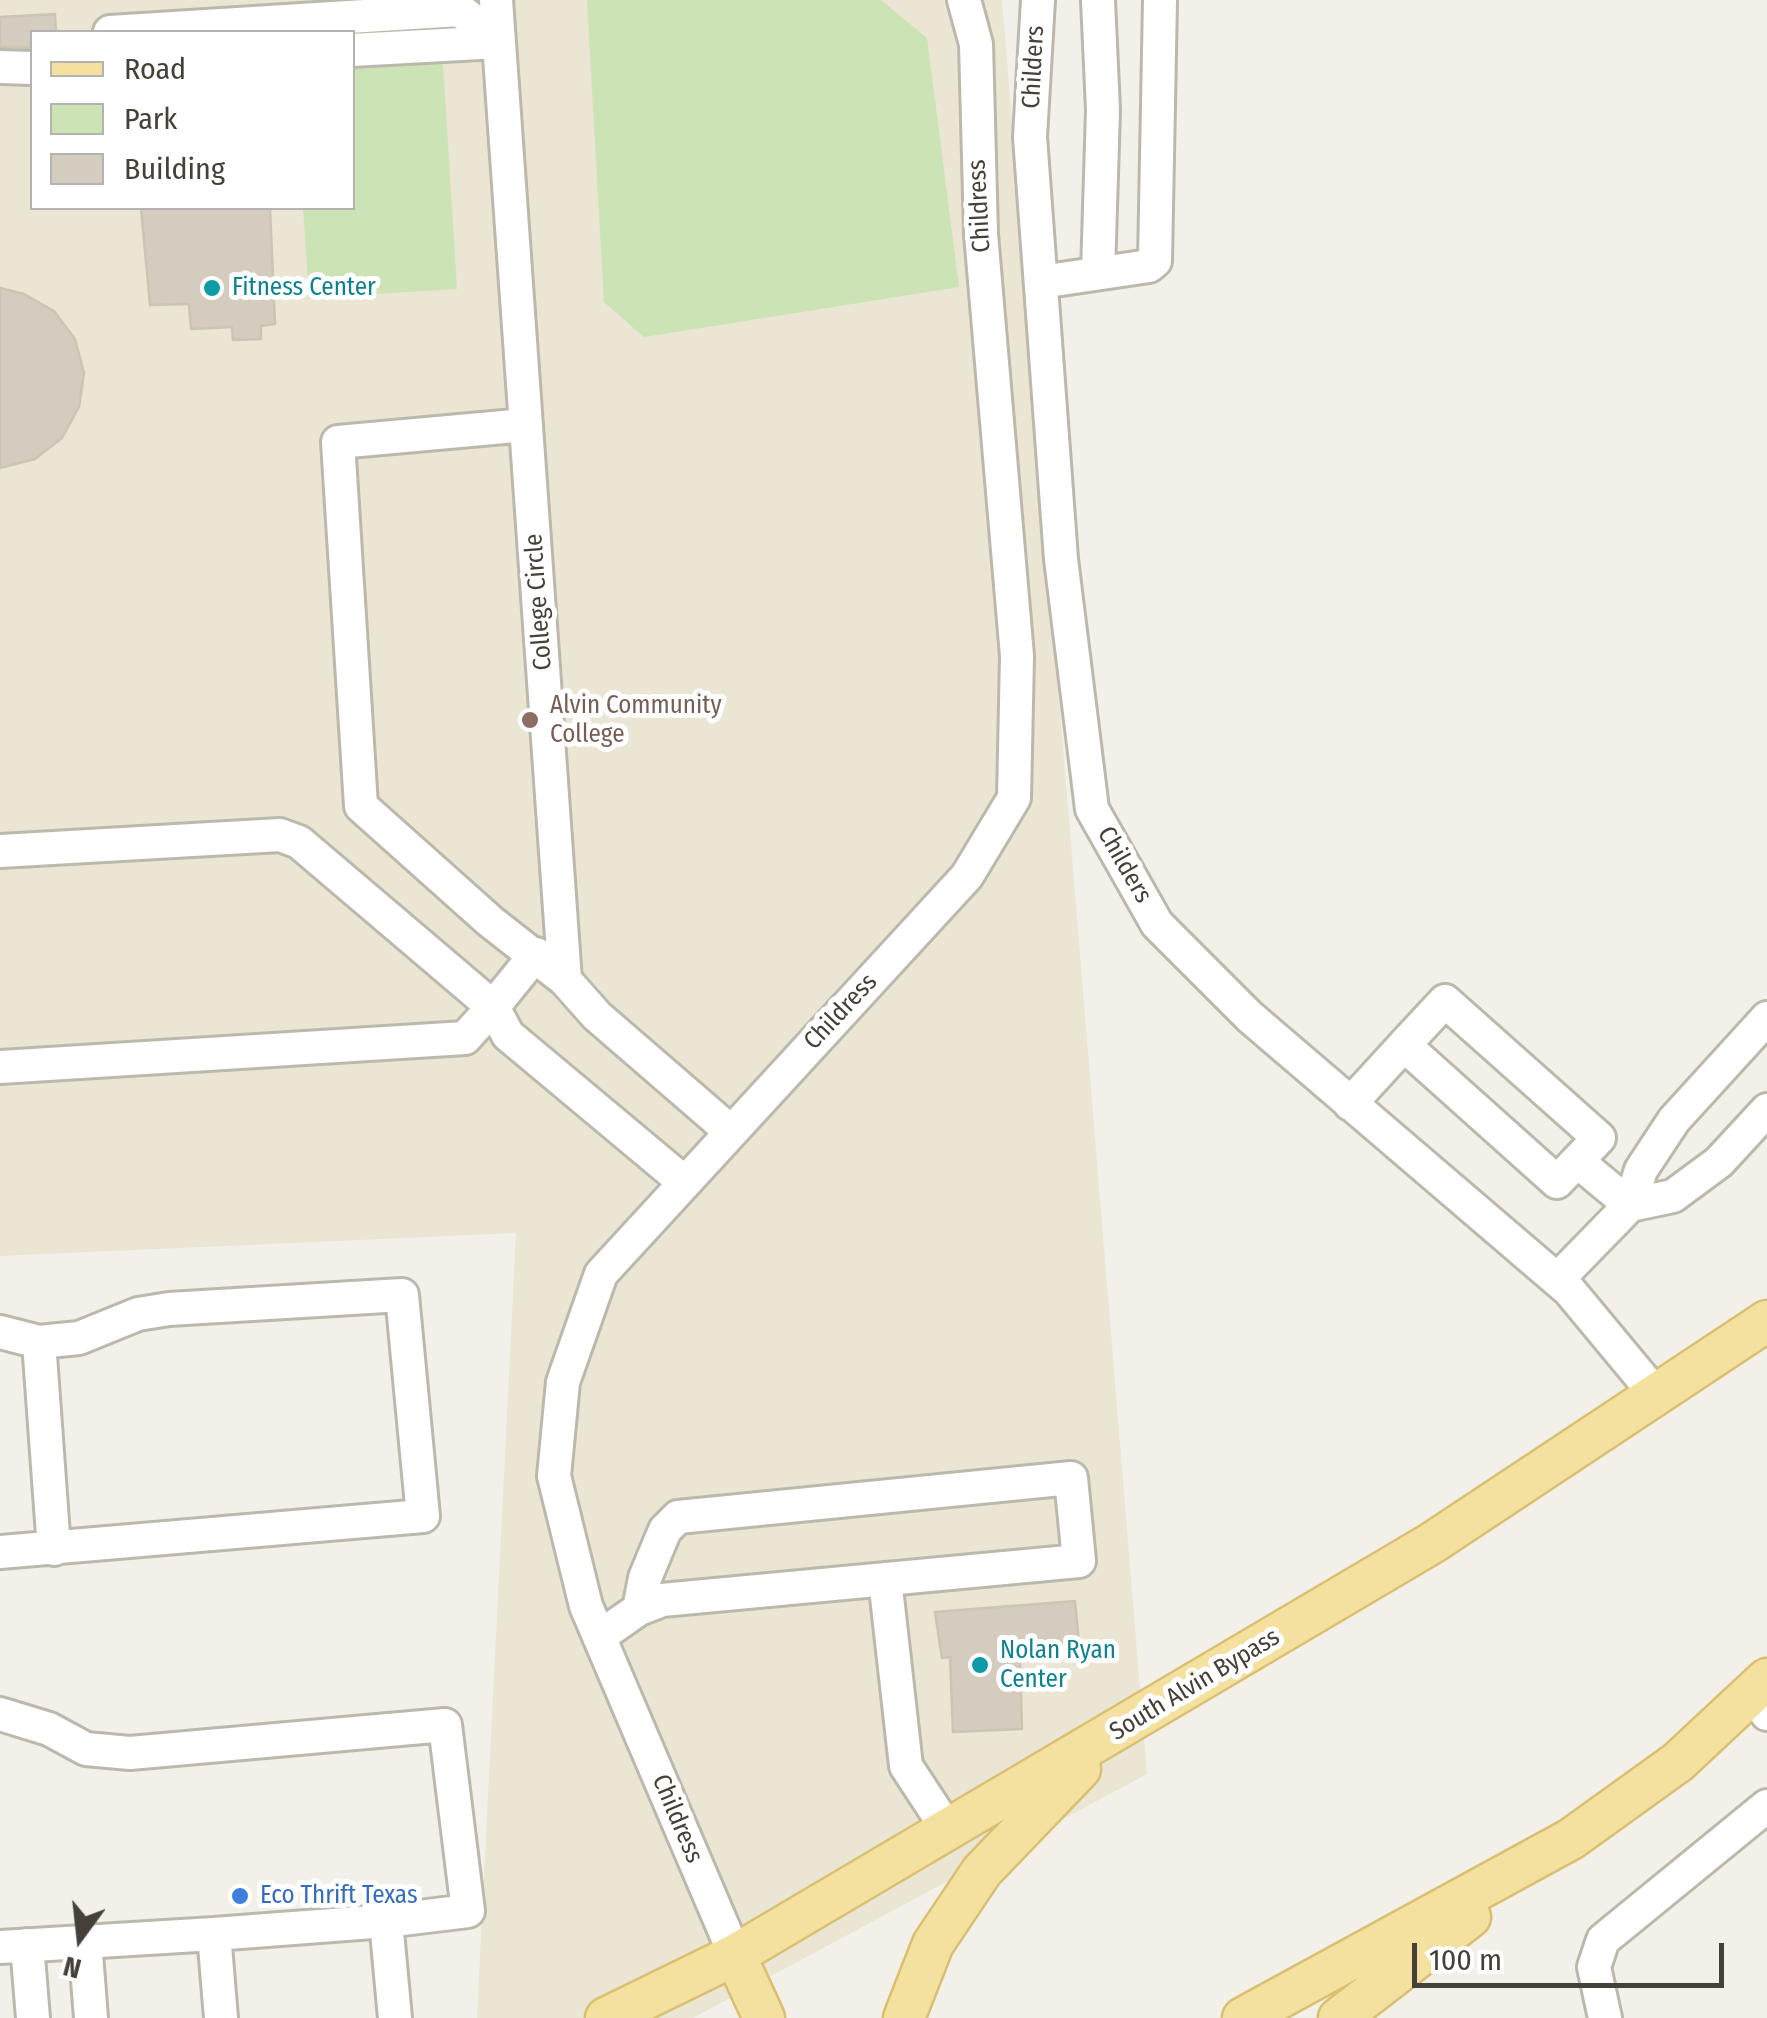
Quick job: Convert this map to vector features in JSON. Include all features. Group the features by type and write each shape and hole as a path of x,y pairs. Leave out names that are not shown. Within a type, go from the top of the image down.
{"main road":[{"name":"South Alvin Bypass","path":"606,2018 735,1956 1432,1543 1767,1321"},
{"path":"1341,2017 1763,1695"},
{"path":"904,2018 933,1944 982,1871 1114,1733"},
{"path":"1243,2018 1571,1839"},
{"path":"735,1956 738,2018"},
{"path":"735,1956 764,2018"}],"street":[{"name":"College Circle","path":"496,0 490,43 526,425 565,980"},
{"name":"Childress","path":"735,1956 586,1606 554,1476 563,1382 600,1274 966,876 1014,798 1017,656 981,234 976,44 964,0"},
{"name":"Childers","path":"1038,0 1030,137 1062,559 1092,809 1157,924 1250,1016 1557,1280 1658,1396"},
{"path":"1098,0 1103,110 1098,273"},
{"path":"1041,282 1149,266 1155,260 1160,0"},
{"path":"142,30 460,10 490,43"},
{"path":"355,50 490,43"},
{"path":"0,67 30,68"},
{"path":"526,425 338,442 361,806 491,922 536,954 597,1016 730,1132"},
{"path":"0,851 280,834 298,842 493,1007 508,1035 684,1182"},
{"path":"0,1067 466,1038 536,954"},
{"path":"1350,1104 1404,1045 1445,1001 1599,1138 1558,1182 1404,1045"},
{"path":"1557,1280 1630,1205 1640,1170 1674,1120 1767,1018"},
{"path":"1630,1205 1673,1196 1719,1162 1767,1110"},
{"path":"1577,1161 1630,1205"},
{"path":"0,1332 38,1342 79,1338 138,1314 168,1310 402,1295 423,1516 0,1552"},
{"path":"38,1342 54,1549"},
{"path":"599,1636 639,1609 662,1600 1079,1560 1070,1478 678,1517 665,1530 644,1578 639,1609"},
{"path":"885,1579 906,1766 948,1830"},
{"path":"0,1714 48,1729 86,1748 130,1753 445,1724 468,1911 386,1921 14,1946 33,2018"},
{"path":"1605,2018 1594,1967 1603,1940 1767,1806"},
{"path":"386,1921 395,2018"},
{"path":"214,1934 221,2018"},
{"path":"85,1942 91,2018"}],"shaded area":[{"name":"Alvin Community College","path":"0,0 1002,0 1147,1774 693,2018 477,2018 516,1233 0,1256"}],"green space":[{"path":"587,0 881,0 927,38 959,287 644,337 604,302"},
{"path":"443,63 457,289 309,298 303,210 355,210 355,69"}],"building":[{"path":"55,14 56,30 30,30 30,48 0,47 0,17"},
{"name":"Fitness Center","path":"141,210 270,210 275,324 261,326 261,339 233,340 232,327 191,329 189,304 150,305"},
{"path":"0,288 24,294 54,311 75,339 84,373 79,407 62,438 35,459 0,468"},
{"name":"Nolan Ryan Center","path":"1075,1601 1080,1653 1020,1656 1022,1729 953,1732 950,1657 942,1658 935,1612"}],"place":[{"name":"Fitness Center","path":"212,288"},
{"name":"Alvin Community College","path":"530,720"},
{"name":"Nolan Ryan Center","path":"980,1665"},
{"name":"Eco Thrift Texas","path":"240,1896"}]}
